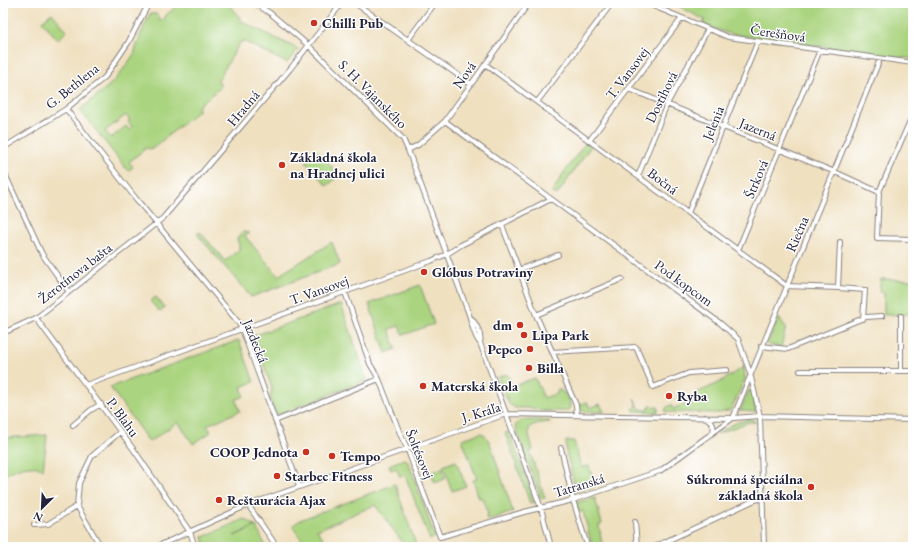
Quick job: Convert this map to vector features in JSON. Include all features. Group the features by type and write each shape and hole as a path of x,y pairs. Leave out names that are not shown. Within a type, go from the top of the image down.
{"street":[{"name":"G. Bethlena","path":"3,148 66,109 104,77 128,43 149,3"},
{"name":"S. H. Vajanského","path":"254,3 270,13 308,45 402,139 408,150 541,508 551,547"},
{"name":"Hradná","path":"157,224 190,188 290,69 342,3"},
{"path":"355,3 471,84"},
{"path":"408,40 435,3"},
{"name":"Nová","path":"408,150 418,145 445,121 529,3"},
{"path":"537,102 612,3"},
{"name":"Čerešňová","path":"646,3 728,37 913,63"},
{"name":"T. Vansovej","path":"589,141 682,18"},
{"name":"Dostihová","path":"638,176 667,104 708,29"},
{"name":"Jelenia","path":"688,213 758,41"},
{"name":"Štrková","path":"738,250 820,50"},
{"name":"Riečna","path":"733,418 761,346 835,172 880,58"},
{"name":"Bočná","path":"485,64 787,286"},
{"name":"Jazerná","path":"629,89 835,172 879,192"},
{"name":"Jazdecká","path":"66,109 157,224 238,322 242,329 274,421 299,486"},
{"path":"913,114 879,192 877,238 913,238"},
{"name":"Pod kopcom","path":"445,121 720,323 738,339 750,373 760,416 764,547"},
{"path":"3,170 42,254 69,292"},
{"name":"T. Vansovej","path":"86,385 447,254 551,199"},
{"name":"Žerotínova bašta","path":"3,334 36,318 157,224"},
{"path":"502,225 536,315 576,406 576,415"},
{"path":"838,288 840,242"},
{"path":"518,270 558,255"},
{"path":"536,315 622,279"},
{"path":"787,286 864,290 863,319"},
{"name":"Šoltésovej","path":"345,292 370,364 380,379 440,537"},
{"path":"761,346 788,349 866,317 882,316"},
{"path":"900,316 901,371"},
{"name":"P. Blahu","path":"36,318 134,450 190,532 195,547"},
{"path":"552,352 636,347 653,387 689,373 727,370"},
{"path":"800,372 913,371"},
{"path":"274,421 380,379"},
{"path":"73,426 91,410 101,404"},
{"name":"J. Kráľa","path":"156,547 248,505 506,414 733,418"},
{"path":"733,418 760,416 913,420"},
{"path":"704,417 712,423 714,428 713,432"},
{"name":"Tatranská","path":"440,537 573,500 660,471 733,418"},
{"path":"101,547 76,506 79,484 92,456 120,432"},
{"path":"561,448 573,500 586,542"},
{"path":"654,547 755,500 763,498"},
{"path":"248,505 277,547"},
{"path":"34,525 48,524 76,506"},
{"path":"635,522 636,547"}],"green space":[{"path":"181,3 228,3 243,22 298,49 287,63 243,41 239,44 218,80 221,87 199,105 198,111 152,149 146,148 129,162 133,167 128,171 80,110 113,82 122,71 134,54 150,14 156,14 160,21 165,18 166,15","holes":["126,115 130,120 128,121 132,127 129,130 126,126 111,138 105,131"]},
{"path":"672,3 913,3 913,59 730,34 702,24 705,20"},
{"path":"52,13 67,31 58,40 42,21"},
{"path":"586,142 591,146 557,195 552,193 563,174"},
{"path":"318,151 339,175 327,186 306,162"},
{"path":"200,232 225,261 239,250 237,240 238,237 243,232 249,233 245,236 278,276 332,242 340,264 251,297 197,234"},
{"path":"881,279 913,280 913,314 884,315 884,292 879,292"},
{"path":"420,285 434,324 403,335 399,326 389,329 396,349 386,353 369,304"},
{"path":"156,297 165,308 160,312 150,301"},
{"path":"341,304 367,380 276,415 270,400 272,388 253,336"},
{"path":"779,318 786,327 781,347 768,345 767,344"},
{"path":"239,340 254,382 241,387 244,396 236,400 240,411 207,425 211,432 193,444 178,422 149,442 110,387"},
{"path":"744,367 745,379 731,410 720,413 666,412 665,409 671,405 673,409 698,398 696,393 717,384"},
{"path":"507,374 513,386 535,378 544,398 558,393 557,390 559,389 569,397 570,407 567,411 544,411 531,408 515,408 509,404 498,377"},
{"path":"749,390 752,391 756,412 740,411"},
{"path":"634,398 640,409 648,410 650,406 658,407 658,412 634,411 633,409 637,406"},
{"path":"587,402 590,408 600,404 604,412 579,411 579,405"},
{"path":"750,419 756,422 749,422 717,434 732,425"},
{"path":"521,420 549,420 550,422 536,424 530,428 529,432 533,450 530,452 545,498 541,499 515,426"},
{"path":"509,432 535,502 530,503 505,433"},
{"path":"481,433 485,435 490,443 513,512 491,519 487,519 485,516 488,514 482,498 479,498 473,480 477,479 462,439"},
{"path":"47,435 43,470 38,467 28,466 3,475 3,438"},
{"path":"566,441 574,441 581,467 589,466 596,486 576,491 566,451"},
{"path":"404,459 408,461 435,537 430,540 405,475 400,477 396,468 391,470 389,465"},
{"path":"456,461 466,486 452,491 443,466"},
{"path":"442,468 445,479 435,483 431,473"},
{"path":"395,484 416,545 413,547 406,547 375,505 317,530 330,547 307,547 292,526 300,520"},
{"path":"595,498 602,524 599,525 602,544 592,546 583,511 579,512 576,504 577,502"},
{"path":"244,519 255,526 234,536 256,526 266,547 199,547 205,542 203,537"}],"place":[{"name":"Chilli Pub","path":"314,23"},
{"name":"Základná škola na Hradnej ulici","path":"282,165"},
{"name":"Glóbus Potraviny","path":"424,272"},
{"name":"dm","path":"520,325"},
{"name":"Lipa Park","path":"524,335"},
{"name":"Pepco","path":"530,349"},
{"name":"Billa","path":"529,368"},
{"name":"Materská škola","path":"423,386"},
{"name":"Ryba","path":"669,396"},
{"name":"COOP Jednota","path":"306,452"},
{"name":"Tempo","path":"332,456"},
{"name":"Starbec Fitness","path":"277,476"},
{"name":"Súkromná špeciálna základná škola","path":"811,487"},
{"name":"Reštaurácia Ajax","path":"219,500"}]}
